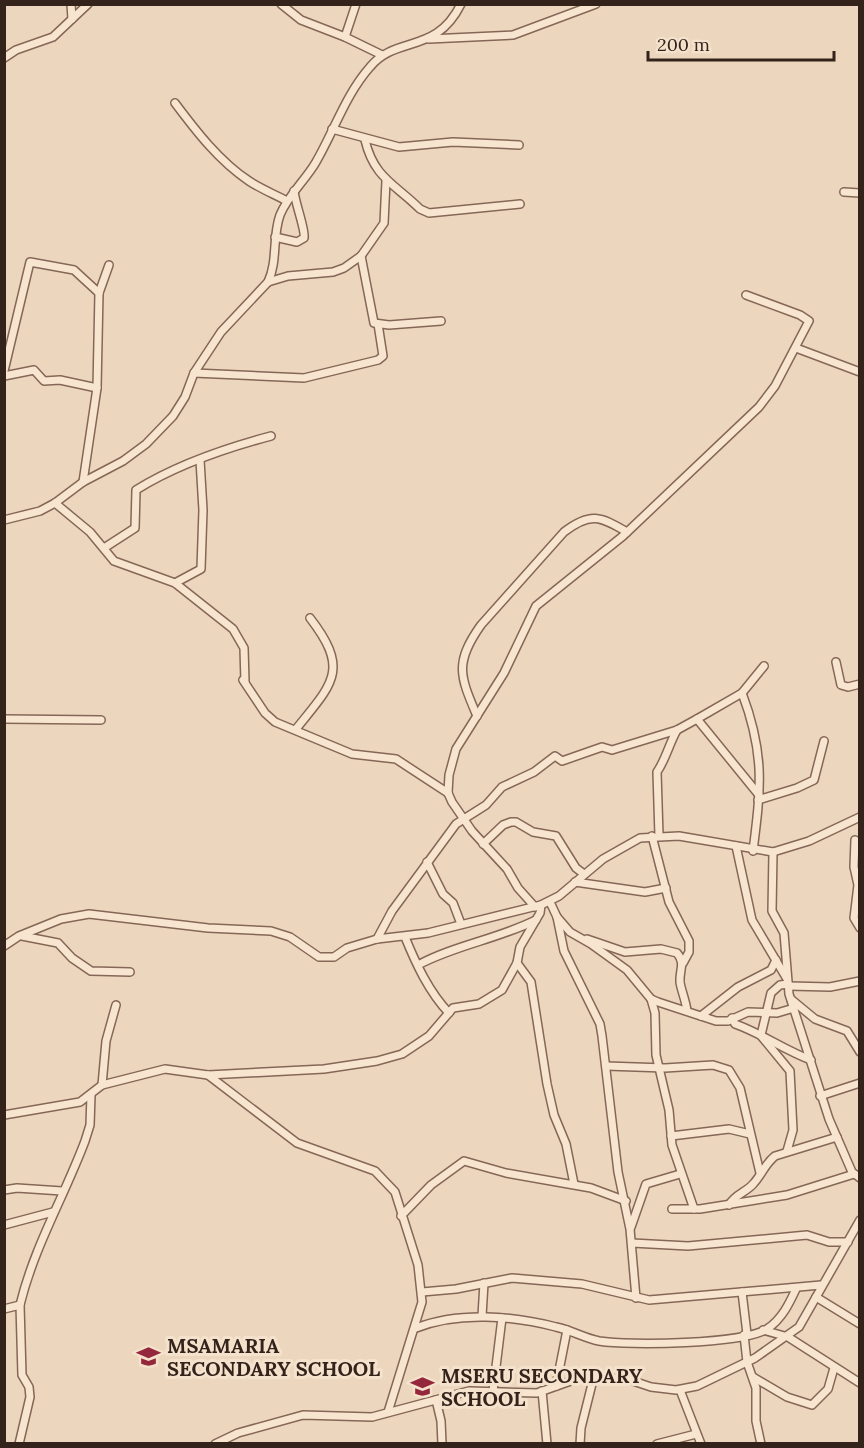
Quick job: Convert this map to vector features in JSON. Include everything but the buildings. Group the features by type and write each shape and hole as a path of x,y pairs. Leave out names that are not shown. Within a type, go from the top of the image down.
{"street":[{"path":"71,4 72,20"},
{"path":"4,58 16,50 53,37 87,4"},
{"path":"281,4 302,20 382,55"},
{"path":"345,37 356,4"},
{"path":"429,39 450,22 461,4"},
{"path":"4,520 55,503 83,483 123,461 146,444 173,416 185,397 194,373 221,332 268,282 273,271 275,237 287,201 316,163 332,129 369,67 382,55 429,39 513,35 596,4"},
{"path":"175,103 196,131 236,171 287,201"},
{"path":"332,129 365,140 399,147 453,142 519,145"},
{"path":"365,140 369,159 386,181 429,213 520,204"},
{"path":"268,282 288,276 333,272 344,268 361,256 384,223 386,181"},
{"path":"275,237 297,242 304,238 305,231 297,214 294,190"},
{"path":"844,192 860,193"},
{"path":"194,373 304,378 378,360 383,356 384,351 378,324 371,314 361,256"},
{"path":"4,370 30,262 74,270 99,292"},
{"path":"83,483 97,388 99,292 109,265"},
{"path":"448,793 456,750 516,651 536,606 627,532 767,398 809,321 800,315 746,295"},
{"path":"378,324 441,321"},
{"path":"796,348 860,372"},
{"path":"4,376 34,370 44,381 60,380 97,388"},
{"path":"104,548 135,528 136,490 200,460 271,436"},
{"path":"175,583 201,568 203,510 200,460"},
{"path":"55,503 90,532 117,563 175,583 237,634 244,648 243,679 265,713 275,722 352,754 396,759 448,793 462,819 507,869 518,888 538,906"},
{"path":"477,716 461,678 460,669 470,641 481,625 564,532 578,521 601,519 627,532"},
{"path":"296,729 323,694 330,682 334,664 327,640 310,618"},
{"path":"836,662 841,685 848,687 860,684"},
{"path":"376,939 392,911 427,862 462,819 486,805 502,787 534,772 555,756 562,761 602,747 612,750 677,730 742,693 765,666"},
{"path":"742,693 757,738 760,775 753,851"},
{"path":"4,719 101,720"},
{"path":"697,719 758,797"},
{"path":"677,730 669,745 664,763 657,772 655,836 666,888 674,912 689,941 689,952 683,963 680,982 685,993 687,1011"},
{"path":"758,797 814,780 824,741"},
{"path":"4,946 19,936 61,919 89,914 216,929 271,932 290,937 322,958 334,957 347,948 376,939 405,937 550,902 627,843 655,836 679,836 753,851 773,852 809,841 860,817"},
{"path":"483,844 506,823 516,822 533,832 556,836 576,868 584,874"},
{"path":"855,840 853,856 858,885 857,918 860,928"},
{"path":"736,846 747,907 759,934 788,984"},
{"path":"672,1209 729,1205 793,1194 857,1176 837,1137 820,1095 790,998 784,933 772,911 773,852"},
{"path":"427,862 443,894 453,903 461,924"},
{"path":"575,882 645,892 666,888"},
{"path":"550,902 557,917 564,951 600,1024 618,1172 626,1202 632,1243 636,1298"},
{"path":"4,1115 80,1102 102,1085 165,1069 208,1076 338,1068 402,1054 429,1036 457,1007 476,1005 496,996 518,963 520,947 537,920 538,906"},
{"path":"557,917 570,932 627,970 651,999 655,1012 654,1034 669,1110 671,1136 680,1174 694,1209"},
{"path":"418,965 442,953 486,940 537,920"},
{"path":"19,936 58,943 72,958 91,971 130,972"},
{"path":"405,937 435,996 449,1014"},
{"path":"582,938 629,952 672,950 680,956 683,963"},
{"path":"701,1016 738,987 771,970 776,960"},
{"path":"518,963 531,982 547,1084 554,1115 566,1144 574,1184"},
{"path":"761,1036 771,993 780,985 830,987 860,981"},
{"path":"790,998 815,1019 847,1031 860,1052"},
{"path":"651,999 716,1021 748,1012 767,1014 794,1008"},
{"path":"102,1085 106,1041 116,1005"},
{"path":"732,1018 735,1024 761,1036 781,1049 811,1060"},
{"path":"761,1036 790,1071 793,1119 787,1151"},
{"path":"606,1066 631,1065 659,1068 713,1065 729,1070 740,1088 760,1173"},
{"path":"208,1076 297,1143 375,1171 395,1192 418,1265 422,1292 416,1328 388,1412"},
{"path":"820,1095 860,1083"},
{"path":"19,1443 30,1396 22,1375 20,1305 23,1288 53,1212 71,1177 85,1142 90,1125 91,1095"},
{"path":"671,1136 729,1129 750,1134"},
{"path":"729,1205 734,1198 753,1185 772,1158 787,1151 803,1149 837,1137"},
{"path":"401,1216 431,1185 464,1161 506,1173 591,1188 626,1202"},
{"path":"630,1229 646,1184 680,1174"},
{"path":"4,1190 17,1188 62,1191"},
{"path":"4,1226 53,1212"},
{"path":"217,1443 238,1433 303,1415 357,1418 469,1391 524,1394 542,1391 572,1379 594,1376 627,1379 661,1389 680,1390 719,1377 788,1336 806,1318 821,1285 857,1229 860,1220"},
{"path":"632,1243 688,1246 807,1235 823,1241 848,1242"},
{"path":"422,1292 512,1278 568,1282 636,1298 663,1300 821,1285"},
{"path":"482,1316 484,1283"},
{"path":"416,1328 432,1322 482,1316 567,1330 589,1339 631,1344 701,1341 763,1330 786,1311 796,1289"},
{"path":"742,1292 747,1362 753,1377 756,1421 761,1443"},
{"path":"816,1297 860,1324"},
{"path":"4,1309 20,1305"},
{"path":"493,1391 502,1318"},
{"path":"556,1386 567,1330"},
{"path":"763,1330 788,1336 860,1383"},
{"path":"753,1377 787,1397 812,1405 828,1389 834,1368"},
{"path":"580,1443 581,1428 594,1376"},
{"path":"680,1390 701,1443"},
{"path":"542,1391 547,1443"},
{"path":"436,1400 441,1421 442,1443"},
{"path":"657,1443 696,1434"}],"place":[{"name":"MSAMARIA SECONDARY SCHOOL","path":"149,1357"},
{"name":"MSERU SECONDARY SCHOOL","path":"423,1387"}]}
